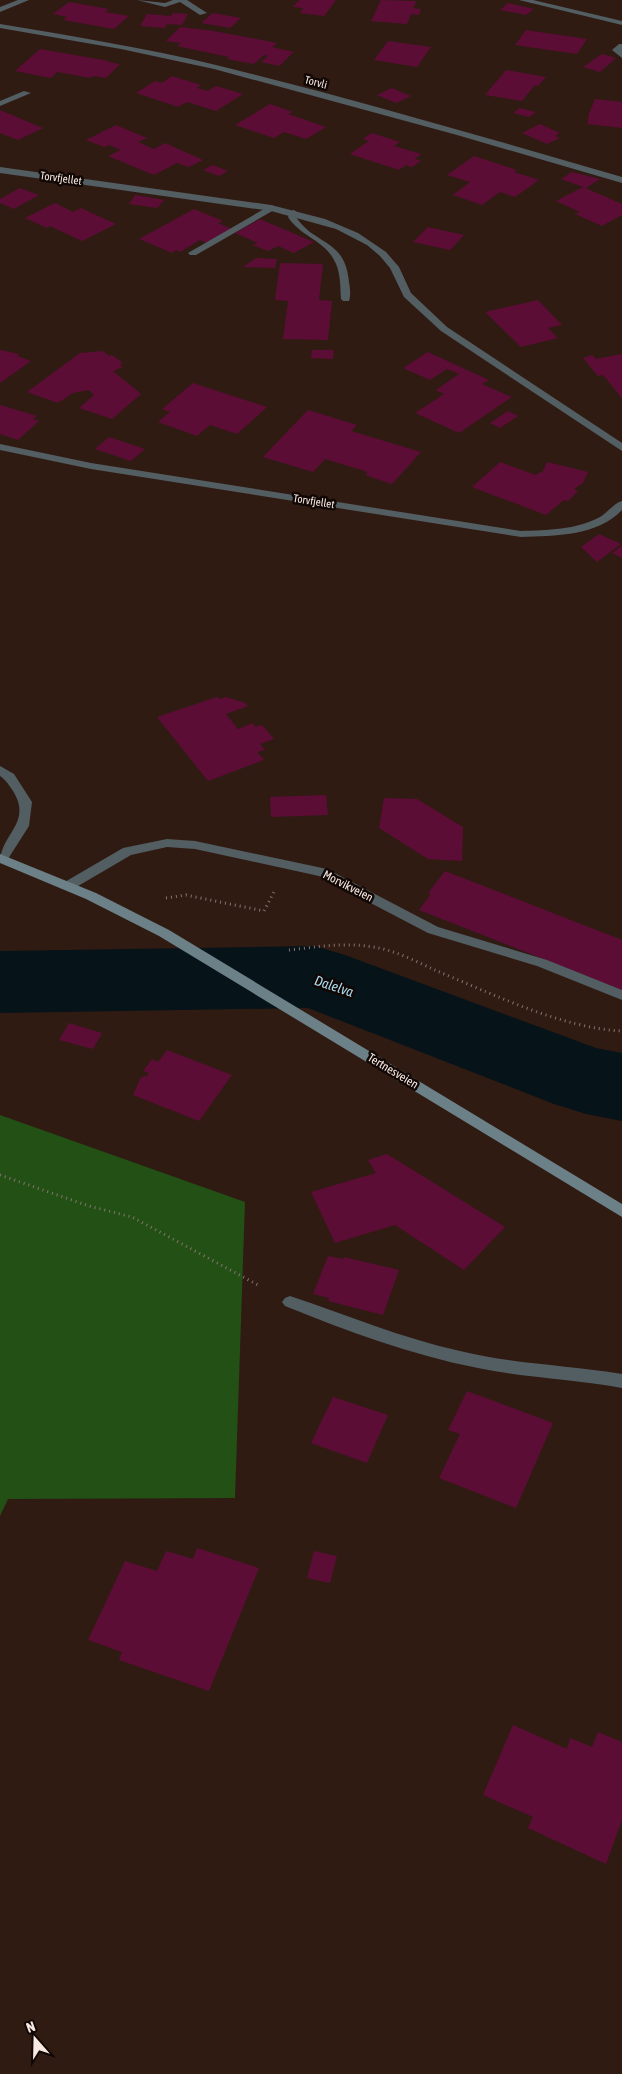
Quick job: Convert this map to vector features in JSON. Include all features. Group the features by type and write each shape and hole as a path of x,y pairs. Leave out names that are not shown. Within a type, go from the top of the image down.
{"main road":[{"path":"1,858 68,886"},
{"name":"Tertnesveien","path":"68,886 164,933 622,1211"}],"street":[{"path":"0,10 25,0"},
{"path":"140,0 161,5 170,5 178,0"},
{"path":"182,0 203,13"},
{"path":"523,0 622,22"},
{"name":"Torvli","path":"0,26 215,66 460,133 622,180"},
{"path":"622,46 616,50 622,56"},
{"path":"0,104 27,93"},
{"name":"Torvfjellet","path":"0,170 271,208 294,213 356,234 375,246 394,267 406,293 444,329 622,448"},
{"path":"193,253 271,208"},
{"path":"294,213 292,217 294,222 305,232 331,249 337,256 344,273 346,299"},
{"name":"Torvfjellet","path":"0,447 91,466 521,534 552,533 580,528 601,520 618,509 622,504"},
{"path":"0,770 10,778 26,802 23,826 1,858"},
{"name":"Morvikveien","path":"68,886 127,851 167,843 195,845 322,872 433,930 542,963 622,995"},
{"path":"290,1302 363,1330 461,1358 522,1368 594,1375 622,1381"}],"path":[{"path":"157,899 186,895 264,911 275,890 278,888"},
{"path":"289,950 350,944 375,947 400,955 528,1007 575,1023 604,1030 622,1031"},
{"path":"0,1175 89,1206 132,1217 290,1302"}],"green space":[{"path":"0,1115 245,1202 235,1498 8,1499 0,1516"}],"building":[{"path":"299,0 336,0 324,16 300,13 303,8 293,7"},
{"path":"381,0 417,1 413,8 421,9 419,15 411,14 407,24 371,21"},
{"path":"69,2 109,9 105,12 129,16 114,29 63,20 67,17 53,14"},
{"path":"508,3 534,9 526,15 500,10"},
{"path":"173,13 188,14 182,25 167,24 165,28 140,26 147,14 171,16"},
{"path":"213,13 241,18 230,28 201,23"},
{"path":"180,27 214,31 277,43 272,47 294,52 279,66 261,62 268,56 264,55 254,64 227,59 229,57 177,46 181,43 166,41"},
{"path":"526,30 587,39 577,54 515,45"},
{"path":"388,41 431,47 417,67 374,60"},
{"path":"40,49 120,64 106,78 93,76 91,78 57,72 51,78 15,71"},
{"path":"602,54 616,58 600,72 583,67"},
{"path":"506,70 546,77 538,86 535,85 522,101 485,95"},
{"path":"172,76 201,85 197,88 208,91 216,86 243,94 216,111 187,102 178,107 136,93 155,81 162,83"},
{"path":"392,88 411,96 396,103 377,95"},
{"path":"595,99 622,102 622,128 587,124"},
{"path":"270,104 293,112 288,114 326,127 306,139 284,132 274,138 235,125"},
{"path":"520,108 536,112 529,117 513,113"},
{"path":"0,110 43,128 18,140 0,133"},
{"path":"540,124 560,133 555,136 560,138 547,144 522,133"},
{"path":"116,125 147,138 138,142 154,149 165,143 203,160 189,167 177,163 154,175 108,156 121,150 109,145 104,147 86,140"},
{"path":"372,133 400,142 394,146 421,154 415,159 421,161 412,167 406,165 399,170 350,154 369,141 363,139"},
{"path":"474,156 517,170 514,172 539,180 515,197 500,192 482,205 453,195 470,182 447,175"},
{"path":"213,165 228,171 219,176 203,170"},
{"path":"572,172 600,179 586,188 561,179"},
{"path":"583,187 622,204 622,215 602,226 575,214 580,212 556,201"},
{"path":"20,188 39,195 14,209 0,203 0,199"},
{"path":"135,195 164,200 157,208 129,204"},
{"path":"55,203 73,212 81,208 116,224 82,241 50,226 47,228 25,218"},
{"path":"194,209 223,221 218,223 232,229 207,243 200,240 180,252 176,250 172,253 139,239"},
{"path":"260,219 314,242 294,253 278,246 268,251 253,245 258,243 235,233"},
{"path":"428,227 464,235 450,250 413,242"},
{"path":"256,258 277,259 275,268 243,267"},
{"path":"280,263 323,264 319,300 332,301 328,340 283,339 288,301 275,300"},
{"path":"538,300 562,325 548,328 558,338 521,347 485,312"},
{"path":"0,350 19,354 17,356 31,361 0,383"},
{"path":"312,350 334,350 333,359 311,358"},
{"path":"103,351 123,363 120,365 123,367 113,371 141,394 112,419 79,408 94,395 89,390 73,393 58,403 27,392 80,353"},
{"path":"428,352 489,380 482,384 512,397 459,433 415,413 444,394 436,390 459,374 447,369 430,380 403,368"},
{"path":"622,354 622,398 603,375 598,376 583,358 592,355 596,359"},
{"path":"193,383 267,407 237,434 210,425 197,436 158,422 170,412 162,409"},
{"path":"0,405 37,416 33,419 39,421 18,440 0,434"},
{"path":"308,410 357,425 351,431 421,452 392,484 365,475 368,472 325,459 313,472 263,457"},
{"path":"508,411 518,416 500,428 490,423"},
{"path":"109,437 145,449 131,461 95,449"},
{"path":"500,462 536,475 540,472 542,473 547,462 588,472 583,483 574,489 578,491 568,501 564,500 546,515 472,487"},
{"path":"599,534 621,544 597,562 581,547"},
{"path":"622,546 622,558 612,553"},
{"path":"217,697 220,699 226,697 245,703 248,706 226,714 238,729 253,723 255,727 262,725 274,739 260,744 265,750 257,752 264,760 208,781 157,717"},
{"path":"326,795 328,815 271,817 270,797"},
{"path":"384,798 417,799 463,827 462,861 428,859 379,828"},
{"path":"445,871 622,940 622,990 419,910 431,894 428,893"},
{"path":"69,1023 102,1033 93,1049 59,1040"},
{"path":"167,1050 232,1075 199,1121 133,1095 141,1077 147,1076 149,1073 143,1071 152,1059 158,1062"},
{"path":"387,1154 505,1227 464,1270 395,1225 335,1243 311,1192 376,1173 368,1160"},
{"path":"328,1256 343,1259 344,1257 399,1270 383,1315 328,1301 329,1298 313,1294"},
{"path":"467,1391 553,1423 516,1508 439,1478 460,1434 448,1430"},
{"path":"333,1397 388,1415 367,1463 311,1443"},
{"path":"197,1548 259,1568 209,1691 119,1660 122,1652 88,1640 125,1561 157,1571 166,1551 193,1559"},
{"path":"314,1551 337,1556 330,1583 307,1578"},
{"path":"513,1725 567,1749 570,1738 592,1747 598,1732 622,1742 622,1820 606,1864 528,1828 533,1817 483,1795"}],"waterway":[{"name":"Dalelva","path":"0,982 315,977 586,1080 622,1087"}]}
